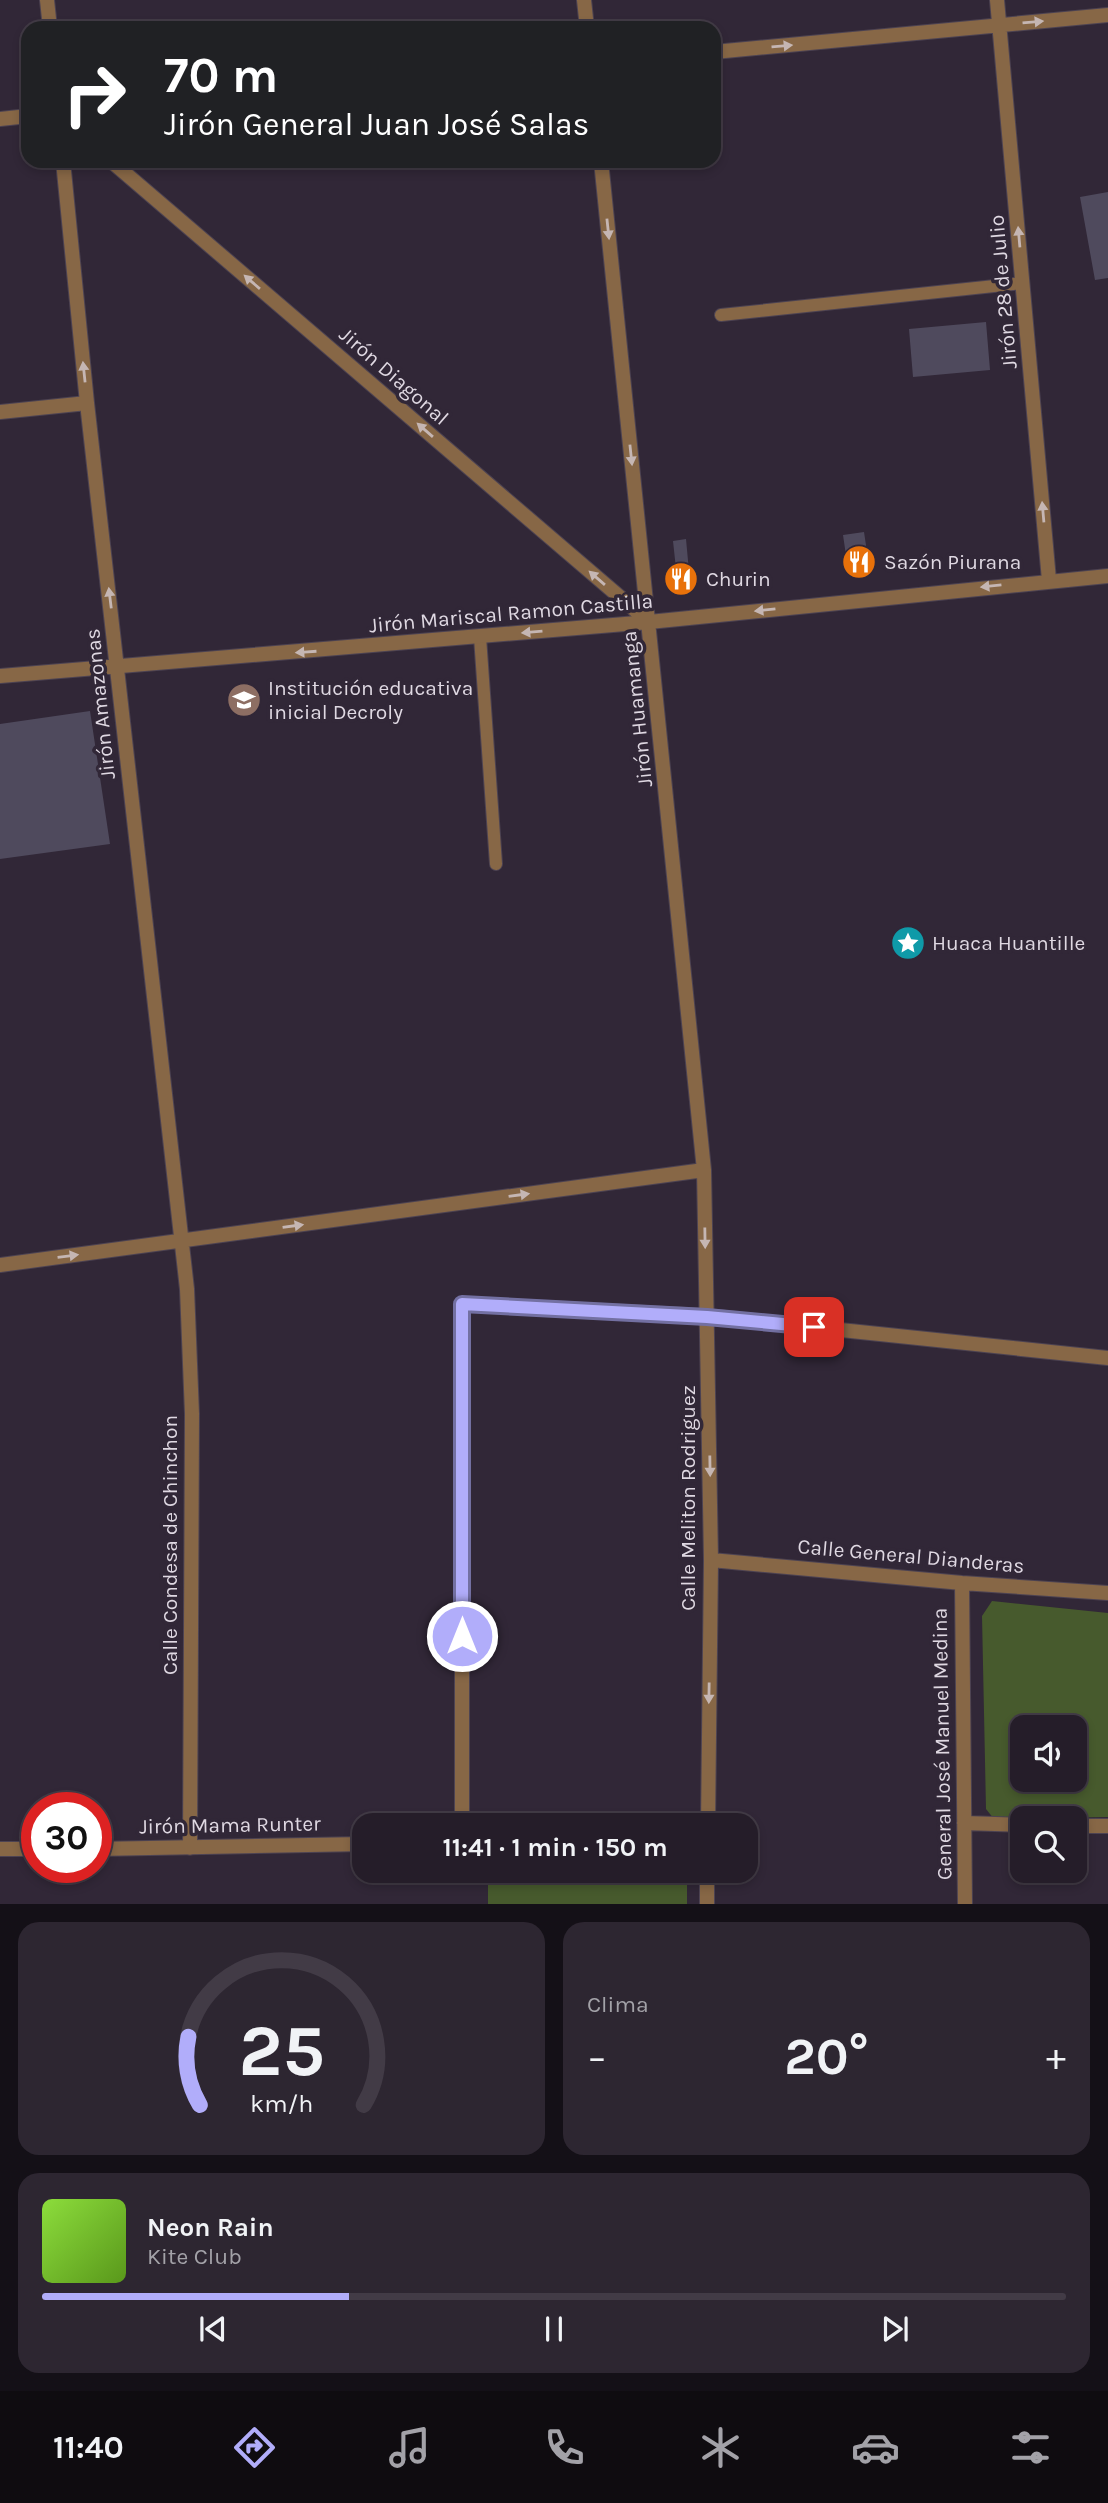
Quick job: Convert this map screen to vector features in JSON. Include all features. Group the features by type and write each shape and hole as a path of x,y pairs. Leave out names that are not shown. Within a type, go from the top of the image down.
{"street":[{"path":"47,0 49,21"},
{"path":"584,0 586,21"},
{"name":"Jirón 28 de Julio","path":"998,0 1049,580"},
{"path":"721,51 1108,15"},
{"path":"0,118 21,116"},
{"name":"Jirón Amazonas","path":"64,168 142,903 183,1242"},
{"name":"Jirón Diagonal","path":"119,168 649,622"},
{"name":"Jirón Huamanga","path":"602,168 704,1170"},
{"path":"0,412 87,403"},
{"name":"Jirón Mariscal Ramon Castilla","path":"0,676 649,622 1108,576"},
{"path":"0,1265 704,1170"},
{"name":"Calle Meliton Rodriguez","path":"704,1170 711,1560 708,1813"},
{"name":"Calle Condesa de Chinchon","path":"183,1242 192,1414 190,1848"},
{"path":"462,1813 462,1304 707,1317 1108,1358"},
{"name":"Calle General Dianderas","path":"711,1560 962,1583 1108,1593"},
{"name":"General José Manuel Medina","path":"962,1583 965,1904"},
{"path":"964,1823 1010,1825"},
{"path":"1087,1826 1108,1826"},
{"name":"Jirón Mama Runter","path":"112,1849 352,1844"},
{"path":"0,1849 21,1849"},
{"path":"707,1883 707,1904"}],"lane":[{"path":"721,315 1023,283"},
{"path":"480,637 496,864"}],"green space":[{"path":"992,1601 1108,1613 1108,1817 1087,1817 1087,1806 1010,1806 1010,1819 994,1819 986,1809 982,1616"},
{"path":"488,1883 687,1883 687,1904 488,1904"}],"building":[{"path":"1108,192 1108,278 1095,280 1080,197"},
{"path":"986,322 990,370 913,377 909,329"},
{"path":"864,532 869,565 848,569 843,535"},
{"path":"686,539 690,582 682,583 677,578 673,541"},
{"path":"90,711 110,844 0,859 0,724"}],"place":[{"name":"Sazón Piurana","path":"859,562"},
{"name":"Churin","path":"681,579"},
{"name":"Institución educativa inicial Decroly","path":"244,700"},
{"name":"Huaca Huantille","path":"908,943"}],"route":[{"path":"462,1636 462,1304 707,1317 814,1327"}]}
